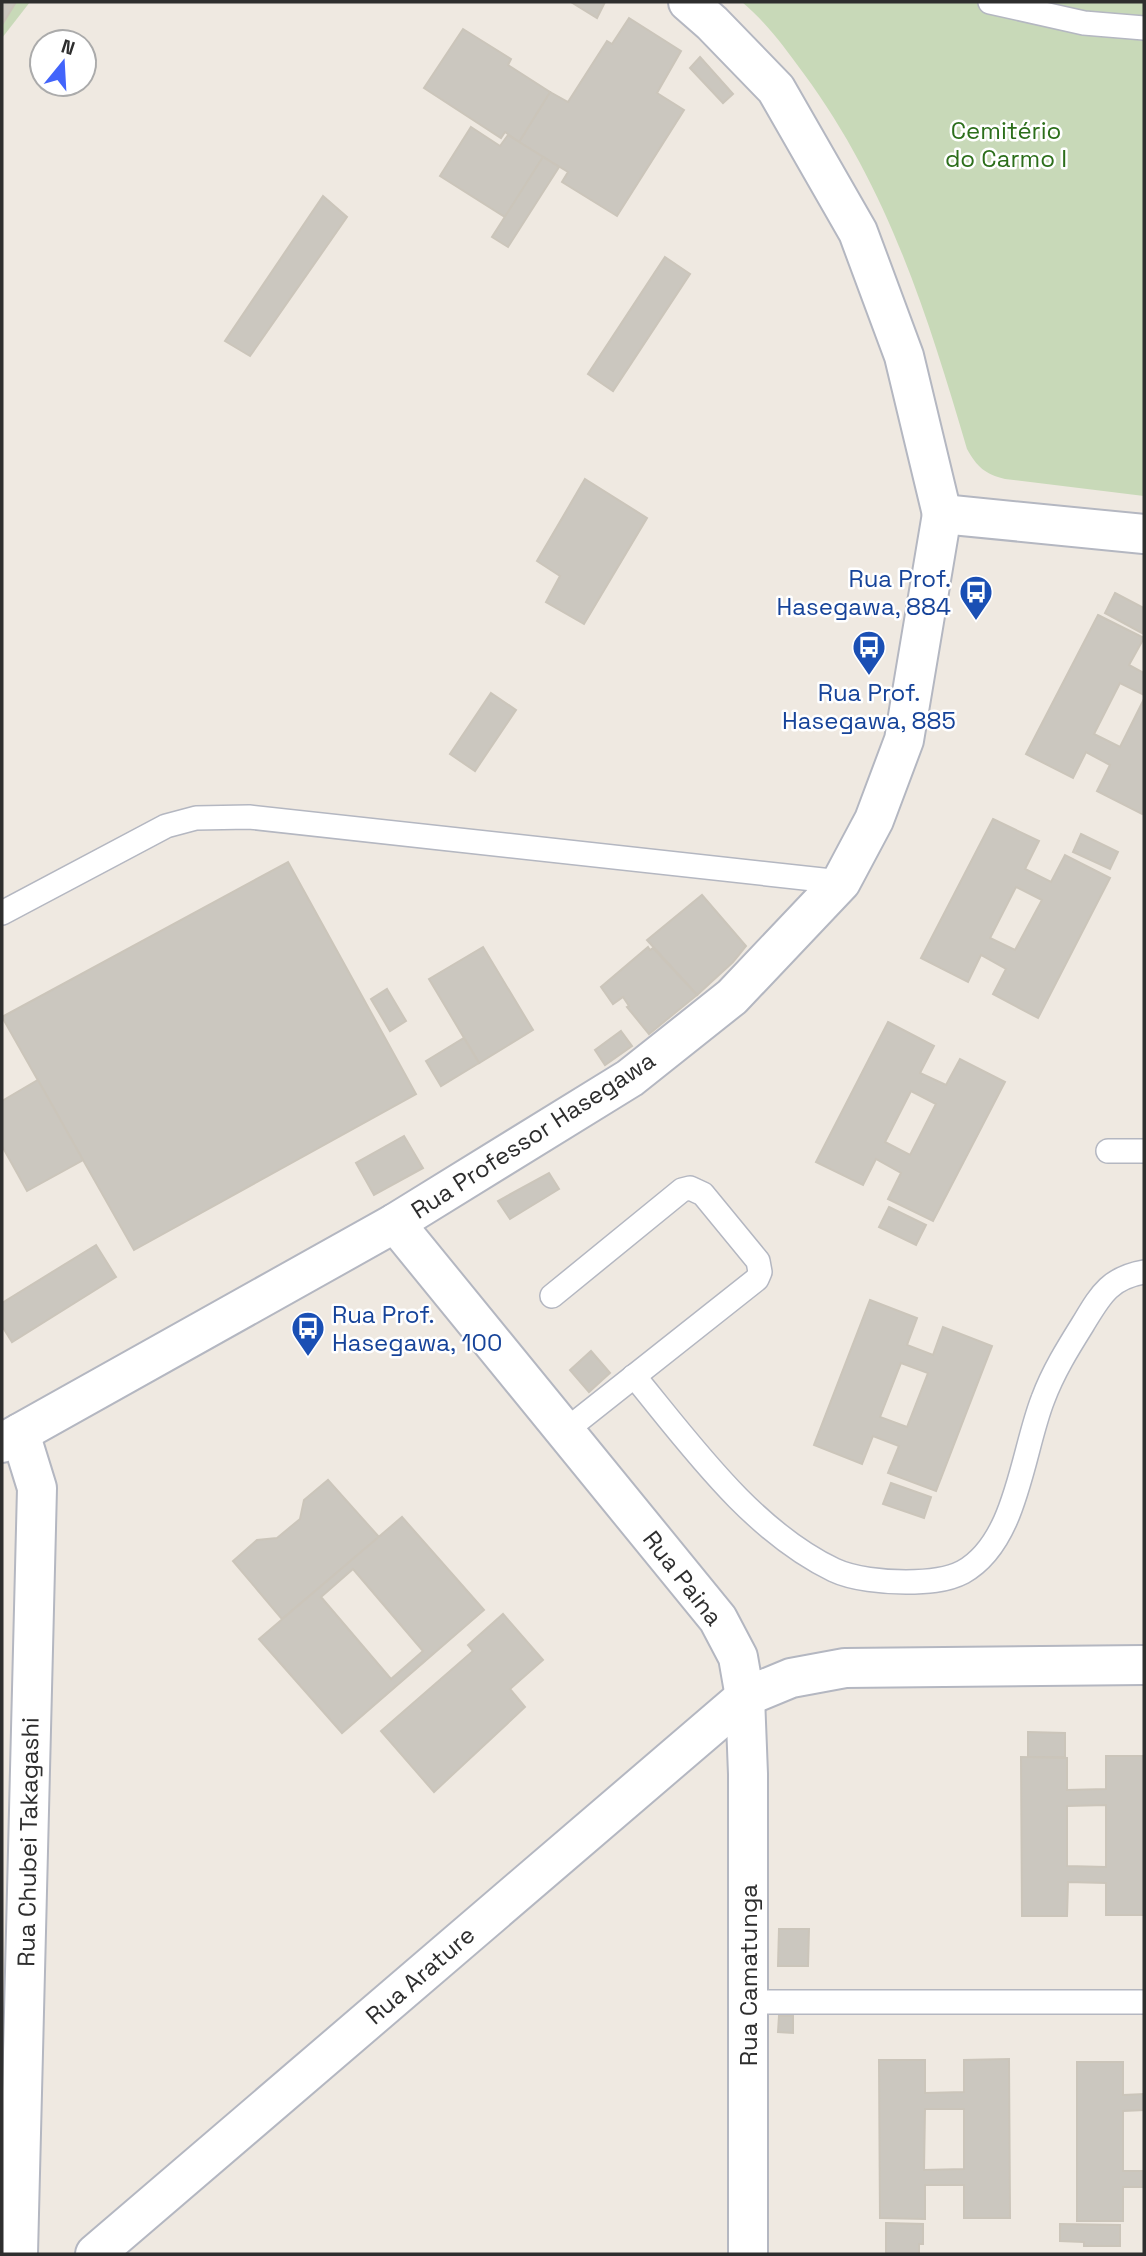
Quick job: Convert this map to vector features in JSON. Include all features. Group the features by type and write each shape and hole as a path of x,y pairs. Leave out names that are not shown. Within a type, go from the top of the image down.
{"street":[{"name":"Rua Professor Hasegawa","path":"11,1438 394,1223 630,1078 732,997 841,882 874,820 904,740 942,514 904,356 858,232 776,89 688,2"},
{"path":"942,514 1144,534"},
{"name":"Rua Paina","path":"394,1223 718,1619 738,1657 744,1697"},
{"name":"Rua Chubei Takagashi","path":"11,1438 37,1488 19,2254"},
{"path":"744,1697 792,1678 845,1668 1144,1665"},
{"name":"Rua Camatunga","path":"744,1697 748,1774 748,2254"},
{"name":"Rua Arature","path":"95,2254 744,1697"}],"lane":[{"path":"990,2 1084,23 1144,28"},
{"path":"2,913 166,826 196,818 249,817 841,882"},
{"path":"1108,1151 1144,1150"},
{"path":"552,1296 682,1190 690,1188 703,1194 758,1261 760,1272 757,1279 565,1431"},
{"path":"634,1376 730,1488 781,1538 835,1571 885,1582 929,1581 961,1573 982,1558 995,1542 1013,1499 1043,1399 1062,1357 1100,1294 1113,1284 1144,1272"},
{"path":"748,2002 1144,2002"}],"green space":[{"path":"2,2 30,2 2,38"},
{"name":"Cemitério do Carmo I","path":"742,2 1144,2 1144,496 1005,479 992,475 974,461 967,449 937,350 902,254 859,162 834,117 804,74 768,27"}],"building":[{"path":"2,2 16,2 2,25"},
{"path":"571,2 605,2 597,18"},
{"path":"629,18 681,51 657,93 684,110 617,216 562,182 568,172 519,142 550,92 568,102 607,41 612,44"},
{"path":"463,29 511,59 508,65 550,92 519,142 505,132 501,138 424,88"},
{"path":"700,57 733,94 723,103 690,68"},
{"path":"471,127 500,146 508,135 543,157 505,217 440,176"},
{"path":"543,157 559,167 508,247 492,237"},
{"path":"323,196 347,217 250,356 225,341"},
{"path":"665,257 690,274 613,391 588,374"},
{"path":"585,479 647,518 584,624 546,602 560,576 537,561"},
{"path":"1115,593 1144,608 1142,633 1105,613"},
{"path":"1098,615 1144,638 1129,665 1144,673 1144,695 1120,683 1094,734 1120,747 1144,699 1142,814 1097,791 1110,765 1086,752 1073,778 1026,754"},
{"path":"491,693 516,710 475,771 450,754"},
{"path":"993,819 1039,841 1025,869 1051,882 1065,855 1110,878 1038,1018 993,994 1006,969 981,955 968,982 921,958","holes":["1016,887 1042,900 1015,950 990,938"]},
{"path":"1081,834 1118,852 1110,869 1073,852"},
{"path":"288,862 416,1094 134,1250 2,1017"},
{"path":"702,895 746,946 733,962 697,995 647,940"},
{"path":"483,947 533,1030 479,1063 429,979"},
{"path":"648,947 650,950 653,948 697,995 649,1034 627,1007 629,1006 623,997 613,1004 601,987"},
{"path":"387,989 406,1021 390,1031 371,999"},
{"path":"888,1022 934,1046 920,1073 946,1085 960,1059 1005,1082 933,1221 888,1199 901,1173 876,1159 863,1185 816,1162","holes":["911,1091 936,1104 910,1155 885,1142"]},
{"path":"621,1031 632,1046 605,1065 595,1050"},
{"path":"464,1038 479,1063 441,1086 426,1061"},
{"path":"38,1080 83,1160 27,1191 2,1146 2,1101"},
{"path":"404,1136 423,1168 374,1195 356,1163"},
{"path":"549,1173 559,1189 510,1219 498,1201"},
{"path":"889,1207 926,1225 916,1245 879,1227"},
{"path":"96,1245 116,1277 12,1342 2,1326 2,1303"},
{"path":"870,1300 917,1318 907,1345 933,1355 943,1327 992,1346 936,1491 888,1473 899,1446 873,1436 862,1464 814,1445","holes":["901,1363 928,1373 907,1427 880,1417"]},
{"path":"591,1351 610,1373 589,1392 570,1370"},
{"path":"328,1480 379,1537 282,1619 233,1561 257,1540 277,1538 300,1519 304,1500"},
{"path":"891,1483 931,1497 924,1518 883,1504"},
{"path":"402,1517 484,1610 342,1733 259,1639","holes":["353,1569 423,1651 391,1679 321,1597"]},
{"path":"503,1614 543,1660 510,1689 525,1707 434,1792 381,1731 473,1651 468,1645"},
{"path":"1028,1732 1065,1733 1065,1757 1028,1757"},
{"path":"1106,1756 1144,1756 1144,1915 1106,1915 1106,1883 1068,1882 1067,1916 1022,1916 1021,1757 1067,1758 1067,1790 1106,1789","holes":["1106,1805 1106,1867 1067,1866 1067,1806"]},
{"path":"779,1929 809,1929 808,1966 778,1966"},
{"path":"779,2016 793,2016 793,2033 778,2032"},
{"path":"1009,2059 1010,2218 964,2218 964,2185 925,2185 925,2219 880,2218 879,2060 925,2060 925,2093 964,2092 964,2060","holes":["925,2109 964,2109 964,2169 924,2170"]},
{"path":"1077,2062 1123,2062 1123,2095 1144,2094 1144,2110 1123,2111 1123,2171 1144,2171 1144,2187 1123,2187 1123,2221 1077,2221"},
{"path":"886,2223 923,2224 923,2244 919,2244 919,2254 886,2254"},
{"path":"1060,2224 1120,2225 1120,2246 1084,2246 1084,2242 1060,2241"}],"place":[{"name":"Rua Prof. Hasegawa, 884","path":"976,622"},
{"name":"Rua Prof. Hasegawa, 885","path":"869,677"},
{"name":"Rua Prof. Hasegawa, 100","path":"308,1358"}]}
